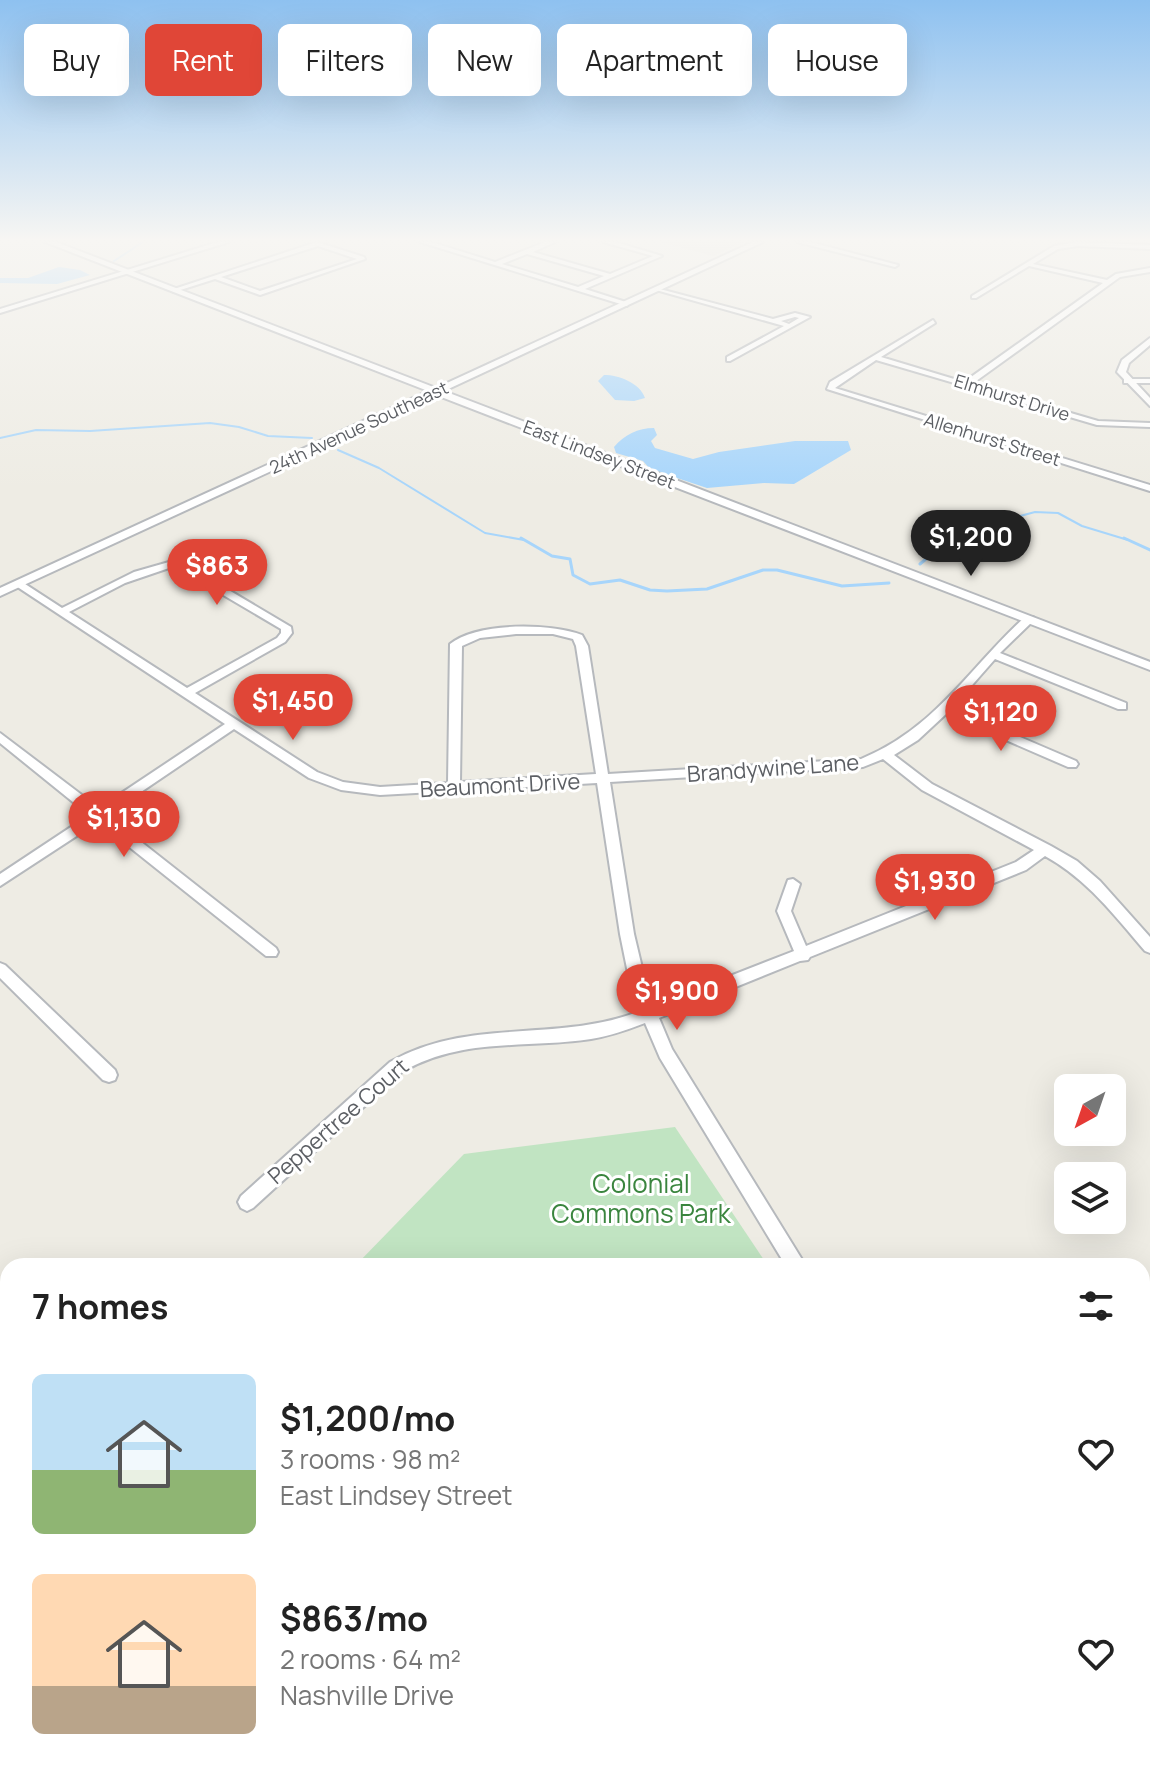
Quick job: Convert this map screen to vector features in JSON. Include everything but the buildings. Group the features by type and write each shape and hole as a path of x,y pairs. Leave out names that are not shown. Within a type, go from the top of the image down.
{"street":[{"name":"East Lindsey Street","path":"262,325 1150,666"},
{"name":"24th Avenue Southeast","path":"0,592 583,325"},
{"path":"785,325 790,326"},
{"path":"876,358 929,325"},
{"path":"966,384 1048,325"},
{"path":"730,359 790,326"},
{"path":"1150,341 1122,365 1121,372 1150,403"},
{"name":"Elmhurst Drive","path":"876,358 1097,423 1150,425"},
{"name":"Allenhurst Street","path":"876,358 830,387 834,391 1150,488"},
{"path":"1127,381 1150,381"},
{"path":"62,612 166,564 181,566 283,624 287,630 285,637 187,693"},
{"name":"Beaumont Drive","path":"18,584 313,775 341,786 380,791 604,779 633,969 648,1016 696,1106 792,1258"},
{"name":"Brandywine Lane","path":"604,779 853,764 886,755 912,741 1029,619"},
{"path":"454,787 456,644 473,635 548,631 568,632 581,640 604,779"},
{"path":"995,655 1122,706"},
{"path":"945,709 1072,764"},
{"path":"0,881 233,724"},
{"path":"0,737 271,952"},
{"path":"886,755 927,787 1046,849 1083,872 1150,947"},
{"name":"Peppertree Court","path":"247,1202 396,1067 418,1053 453,1045 594,1034 803,956 1021,866 1046,849"},
{"path":"793,884 784,911 803,956"},
{"path":"0,969 109,1075"}],"green space":[{"name":"Colonial Commons Park","path":"675,1127 763,1258 363,1258 464,1154"}],"water":[{"path":"604,375 628,381 639,388 645,398 615,400 598,381"},
{"path":"654,428 657,435 651,441 655,448 693,459 795,441 848,441 851,450 794,484 707,488 650,469 643,461 616,453 614,447 622,439 642,429"}],"waterway":[{"path":"0,438 36,430 90,431 210,423 239,427 268,436 312,438"},
{"path":"338,450 379,468 485,533 524,540"},
{"path":"949,540 978,533 998,522 1035,512 1058,513 1082,526 1128,540"},
{"path":"521,538 552,556 570,559 573,575 590,584 620,580 650,590 707,589 763,570 777,570 842,586 889,583"},
{"path":"1124,538 1150,550"},
{"path":"920,564 949,540"}]}
